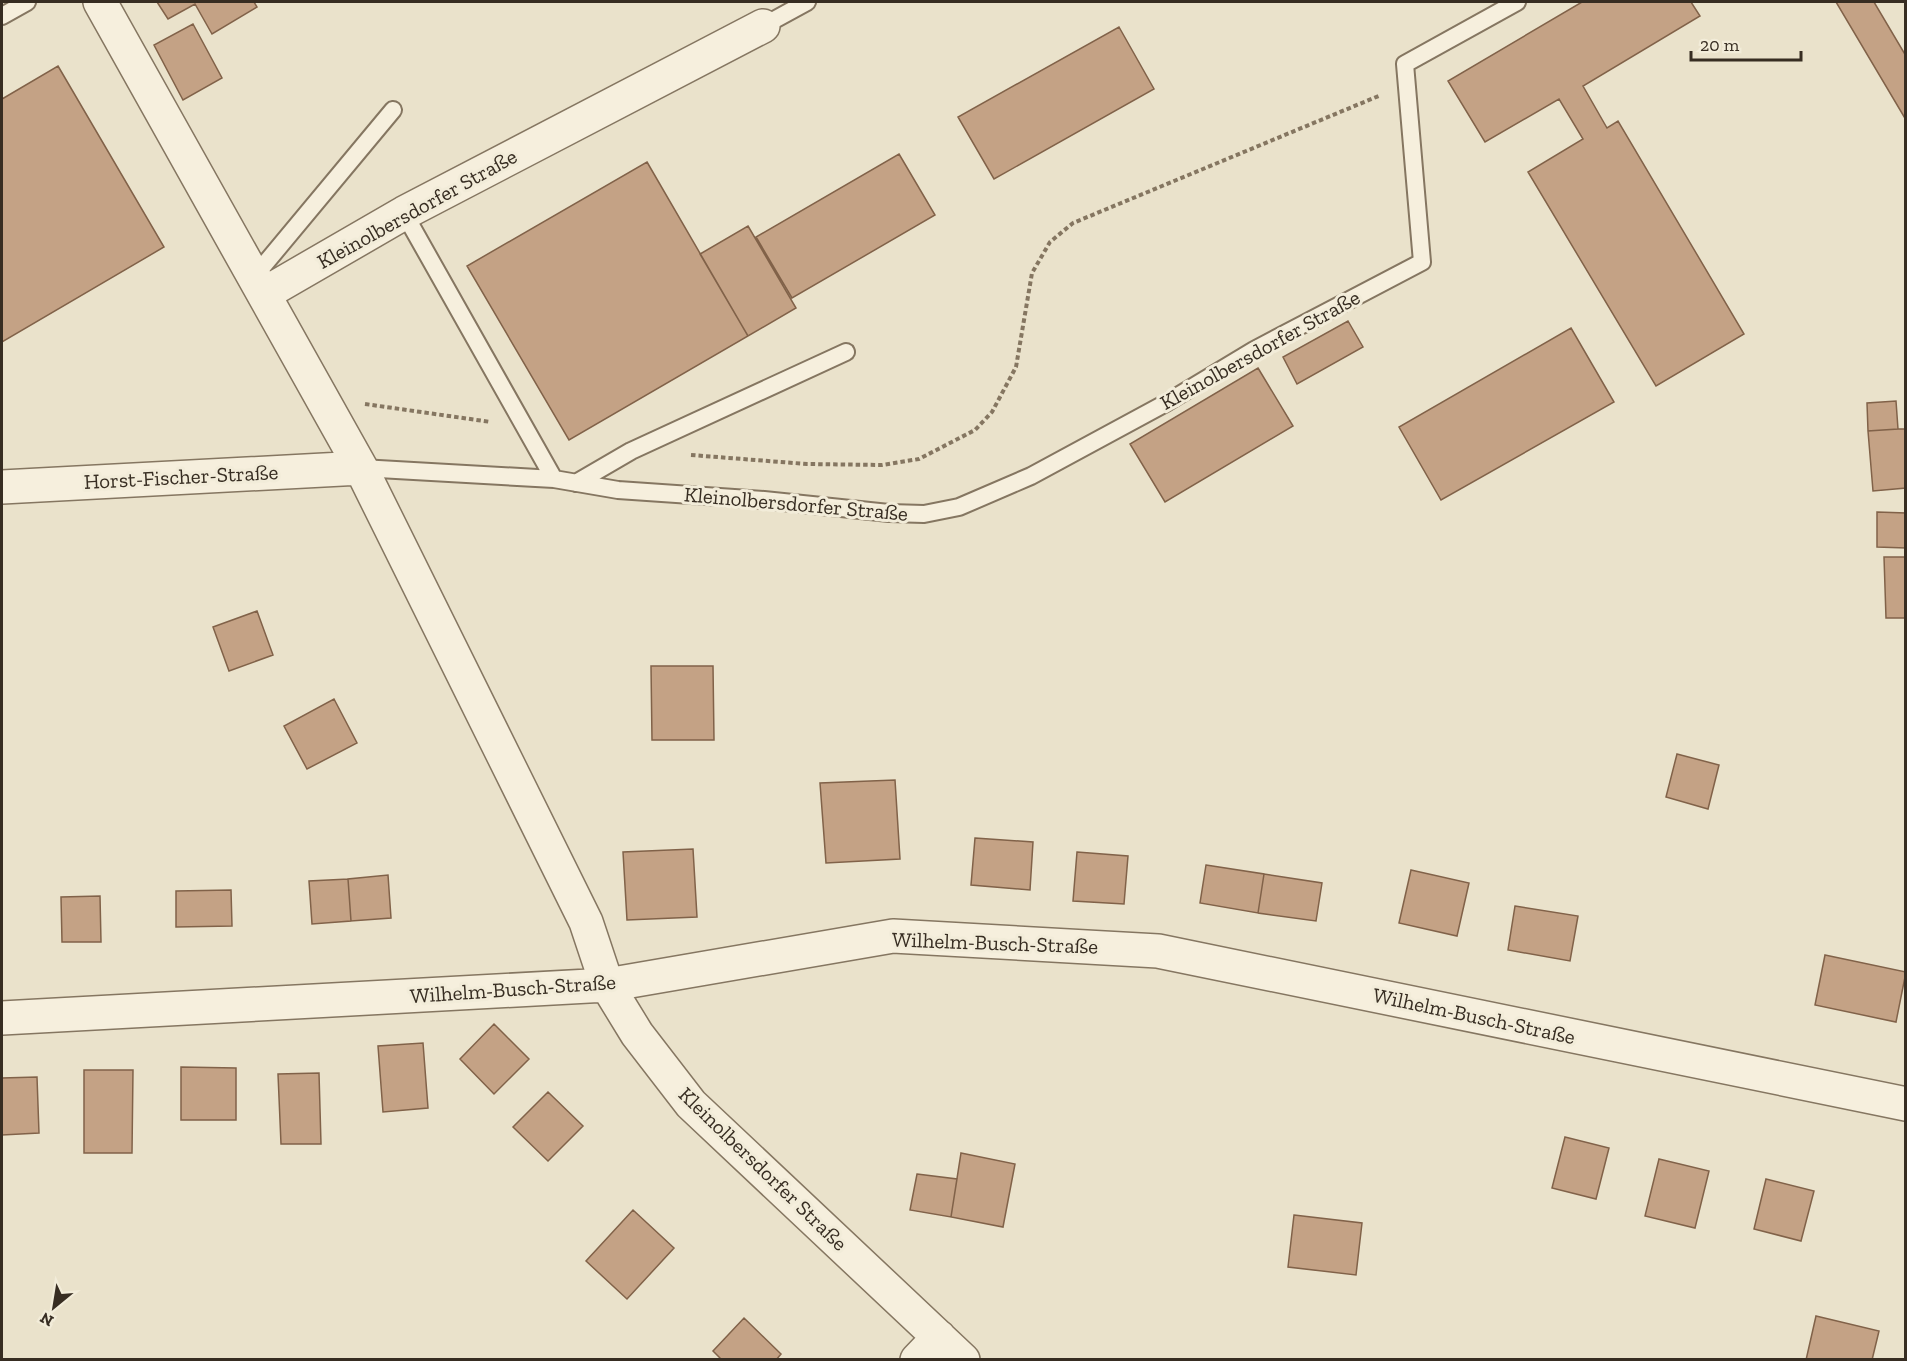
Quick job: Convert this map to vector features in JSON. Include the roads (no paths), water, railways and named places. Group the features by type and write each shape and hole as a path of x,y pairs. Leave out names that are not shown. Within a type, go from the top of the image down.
{"street":[{"name":"Kleinolbersdorfer Straße","path":"100,2 361,468 586,922 607,985 637,1034 691,1104 963,1359"},
{"name":"Kleinolbersdorfer Straße","path":"259,285 404,213 763,26"},
{"name":"Horst-Fischer-Straße","path":"2,487 361,468"},
{"name":"Wilhelm-Busch-Straße","path":"2,1018 607,985 893,936 1158,951 1905,1104"},
{"path":"917,1359 939,1337"}],"lane":[{"path":"2,16 27,2"},
{"path":"763,26 807,2"},
{"name":"Kleinolbersdorfer Straße","path":"361,468 554,479 618,490 764,500 889,513 924,514 959,507 1031,476 1166,403 1254,350 1422,262 1405,64 1517,2"},
{"path":"259,285 393,110"},
{"path":"404,213 554,479"},
{"path":"576,483 631,451 846,352"}]}
